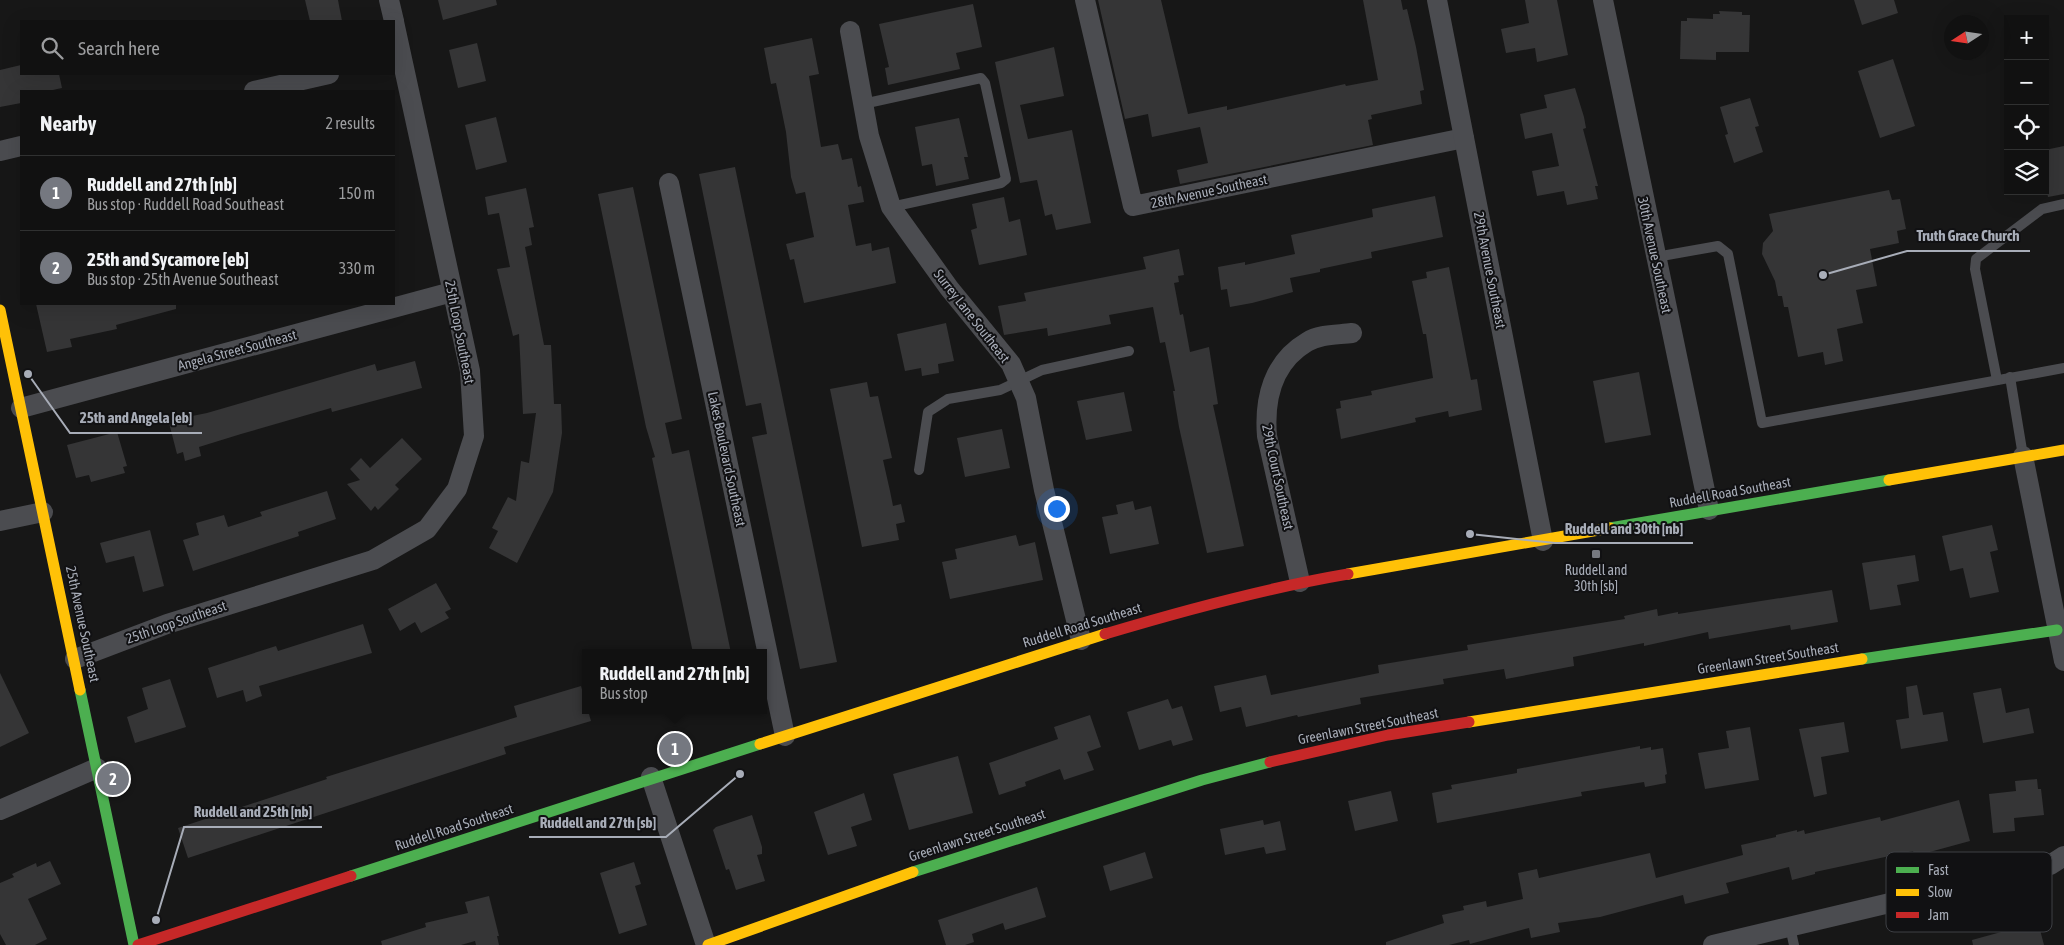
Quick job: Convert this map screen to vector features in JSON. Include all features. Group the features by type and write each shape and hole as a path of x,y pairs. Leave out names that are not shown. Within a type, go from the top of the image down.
{"street":[{"name":"25th Loop Southeast","path":"389,0 394,20"},
{"name":"28th Avenue Southeast","path":"1085,0 1133,206 1464,138"},
{"name":"29th Avenue Southeast","path":"1437,0 1543,541"},
{"name":"30th Avenue Southeast","path":"1603,0 1709,510"},
{"name":"Surrey Lane Southeast","path":"850,31 869,136 891,207 948,288 1011,364 1026,398 1044,490 1081,640"},
{"name":"25th Loop Southeast","path":"75,659 176,621 373,560 427,529 457,490 474,436 470,371 397,58 395,34"},
{"path":"258,90 325,75"},
{"path":"0,151 20,146"},
{"name":"Lakes Boulevard Southeast","path":"669,183 767,649"},
{"name":"Angela Street Southeast","path":"21,408 452,292"},
{"name":"25th Avenue Southeast","path":"0,310 134,945"},
{"name":"29th Court Southeast","path":"1300,582 1267,436 1265,415 1269,393 1277,372 1290,356 1307,342 1325,336 1352,333"},
{"name":"Ruddell Road Southeast","path":"138,945 229,913 463,840 650,777 785,736 1081,640 1300,582 2064,450"},
{"path":"2022,456 2064,661"},
{"path":"0,521 43,512"},
{"name":"Greenlawn Street Southeast","path":"707,945 961,855 1202,780 1309,752 1388,734 1575,706 1727,678 2057,630"},
{"name":"Lakes Boulevard Southeast","path":"767,650 785,736"},
{"path":"0,810 97,768"},
{"path":"650,777 707,945"},
{"path":"2052,864 2064,856"},
{"path":"1713,945 1792,936 1886,910"}],"lane":[{"path":"863,104 981,78 985,83 1006,179 1001,183 891,207"},
{"path":"1998,380 1975,269 1976,259 2042,208 2064,204"},
{"path":"1656,257 1718,246 1728,254 1762,423 2064,368"},
{"path":"919,470 928,412 948,399 1000,390 1042,370 1129,351"},
{"path":"2010,378 2022,456"}],"building":[{"path":"305,0 338,0 342,20 310,20"},
{"path":"438,0 496,0 497,5 443,20"},
{"path":"1098,0 1161,0 1188,114 1227,106 1227,110 1345,84 1346,86 1378,80 1363,0 1401,0 1403,10 1407,9 1416,47 1424,90 1420,91 1422,104 1371,115 1372,119 1368,120 1373,145 1180,184 1177,170 1208,163 1200,127 1152,137 1148,114 1125,119"},
{"path":"1525,0 1557,0 1568,55 1537,62 1535,48 1506,53 1501,29 1529,23"},
{"path":"1854,0 1894,0 1898,13 1862,25"},
{"path":"973,4 982,47 956,53 960,69 888,85 885,68 889,67 879,24"},
{"path":"1719,11 1742,12 1742,15 1750,15 1749,52 1716,52 1716,60 1680,59 1681,21 1687,21 1687,18 1713,19 1713,14 1720,14"},
{"path":"812,38 819,74 809,76 821,147 838,144 842,160 852,158 858,187 861,186 864,202 848,205 856,246 871,243 872,251 889,247 896,283 804,303 794,259 790,260 786,244 814,237 805,192 796,194 791,177 786,132 776,83 771,84 764,48"},
{"path":"477,43 486,81 458,88 449,50"},
{"path":"1054,47 1064,96 1020,105 1028,139 1072,130 1091,223 1056,230 1052,214 1045,216 1037,180 1020,183 995,62"},
{"path":"1893,59 1915,126 1880,138 1858,71"},
{"path":"20,65 20,75 59,75 62,88 53,90 20,90 20,103 0,107 0,70"},
{"path":"1575,88 1584,117 1586,128 1583,129 1598,186 1595,186 1598,199 1567,205 1564,191 1537,196 1532,171 1559,166 1552,133 1525,139 1520,114 1547,108 1544,95"},
{"path":"1750,98 1759,126 1755,127 1763,152 1734,163 1725,135 1728,134 1720,107"},
{"path":"496,117 507,162 476,170 465,125"},
{"path":"959,118 968,157 964,157 969,179 936,186 932,164 922,166 915,127"},
{"path":"2064,146 2064,194 2048,197 2049,195 2049,149"},
{"path":"735,167 837,662 800,669 752,437 767,434 761,403 746,406 699,174"},
{"path":"633,187 682,419 665,423 672,454 689,450 730,649 692,649 652,458 655,457 646,427 598,194"},
{"path":"526,188 534,227 529,228 532,245 525,247 544,345 551,345 554,404 561,404 562,433 553,492 517,563 489,548 498,531 492,528 508,497 516,501 521,461 529,463 536,413 523,414 519,334 513,336 497,269 510,267 499,213 488,215 485,197"},
{"path":"1889,190 1892,200 1900,199 1906,229 1897,231 1899,243 1870,249 1877,286 1856,290 1863,323 1837,329 1843,361 1825,365 1823,352 1798,357 1788,307 1784,307 1782,296 1778,296 1775,281 1762,254 1763,243 1773,231 1769,214"},
{"path":"1435,196 1443,237 1371,252 1372,258 1320,269 1320,272 1290,278 1293,292 1252,303 1230,307 1227,289 1221,290 1218,267 1245,262 1245,265 1295,254 1291,235 1373,217 1372,209"},
{"path":"1004,197 1009,222 1020,219 1027,255 979,265 971,230 977,228 972,204"},
{"path":"1179,249 1184,275 1178,276 1179,282 1174,283 1180,315 1183,314 1190,352 1209,347 1218,404 1213,405 1244,546 1207,553 1179,427 1173,391 1175,391 1165,342 1160,343 1153,307 1109,315 1111,324 1048,336 1047,328 1004,335 998,306 1026,301 1024,293 1146,269 1143,257"},
{"path":"1449,267 1471,380 1477,379 1482,410 1449,417 1448,411 1415,418 1416,422 1341,439 1336,409 1341,408 1340,401 1372,395 1371,391 1433,378 1426,334 1423,334 1412,281 1427,278 1426,272"},
{"path":"36,305 176,305 176,309 116,325 117,329 70,339 72,347 47,352"},
{"path":"946,323 954,361 938,364 939,373 922,376 921,368 905,371 897,334"},
{"path":"415,361 422,388 332,412 331,408 241,434 199,447 201,456 185,461 183,452 177,454 168,419 192,413 192,416 207,413 375,364 377,371"},
{"path":"1639,372 1651,435 1605,443 1593,381"},
{"path":"867,382 870,397 878,396 892,458 883,460 893,506 901,504 905,522 896,524 899,540 862,547 830,389"},
{"path":"1124,392 1132,431 1086,440 1077,401"},
{"path":"1002,429 1010,468 965,477 957,438"},
{"path":"117,432 127,466 123,467 125,473 91,482 89,475 76,478 67,445"},
{"path":"402,438 422,459 395,485 399,489 378,510 375,506 371,511 347,484 360,480 350,469 361,458 370,468"},
{"path":"327,491 336,519 298,532 299,536 193,571 183,540 199,535 196,523 224,515 228,527 262,516 260,512"},
{"path":"1133,501 1135,510 1151,506 1159,544 1110,554 1102,517 1118,514 1116,505"},
{"path":"1992,525 1998,550 1990,552 1999,592 1970,598 1963,568 1950,571 1942,536"},
{"path":"150,530 164,586 143,592 134,556 106,563 100,543"},
{"path":"1016,535 1019,546 1035,542 1043,580 950,599 942,562 957,559 955,549"},
{"path":"1915,555 1919,581 1897,585 1901,605 1870,610 1862,563"},
{"path":"436,583 451,609 445,612 449,618 421,633 415,622 400,631 388,609"},
{"path":"1832,590 1838,622 1791,630 1790,625 1709,639 1708,632 1644,646 1644,643 1573,657 1574,666 1506,679 1504,669 1443,679 1444,684 1360,698 1361,704 1298,717 1297,715 1246,727 1241,707 1220,712 1214,686 1266,675 1271,695 1379,673 1378,665 1468,650 1467,645 1625,619 1624,616 1657,609 1658,616 1678,612 1678,614"},
{"path":"363,624 372,653 259,686 262,696 246,702 243,690 217,698 208,668 276,646 278,651"},
{"path":"0,673 29,733 0,747"},
{"path":"170,679 186,727 135,743 127,717 148,709 142,688"},
{"path":"1917,685 1923,715 1943,712 1948,741 1901,749 1896,720 1909,718 1906,687"},
{"path":"581,686 582,714 589,714 591,721 504,747 506,754 188,858 178,828 327,779 326,777 517,717 514,706"},
{"path":"2001,688 2006,713 2029,708 2034,733 1983,743 1973,693"},
{"path":"1168,699 1172,709 1182,706 1193,740 1173,746 1171,740 1139,750 1127,712"},
{"path":"1090,715 1101,747 1087,752 1094,770 1064,780 1060,769 1025,782 1026,786 999,795 989,763 1058,739 1054,727"},
{"path":"1844,722 1849,752 1821,757 1827,794 1814,797 1799,729"},
{"path":"1750,727 1759,780 1705,789 1698,753 1729,748 1726,731"},
{"path":"1640,746 1640,749 1651,747 1651,750 1663,748 1667,774 1665,775 1666,783 1645,787 1644,782 1581,792 1582,796 1437,823 1432,793 1452,789 1451,785 1517,773 1517,769"},
{"path":"958,756 973,813 909,830 893,774"},
{"path":"2037,779 2038,789 2041,789 2044,815 2014,818 2015,831 1993,833 1989,794 2016,791 2015,781"},
{"path":"1391,791 1398,821 1355,831 1348,801"},
{"path":"864,793 872,820 851,827 857,846 828,855 814,812"},
{"path":"1959,800 1970,841 1930,852 1886,852 1886,857 1815,872 1815,874 1792,880 1789,867 1726,883 1729,893 1685,904 1683,895 1600,917 1558,923 1560,932 1531,938 1529,928 1470,944 1469,940 1449,945 1386,945 1386,942 1444,923 1442,915 1464,910 1463,906 1486,901 1487,907 1523,899 1518,873 1537,869 1539,878 1650,853 1656,878 1743,855 1741,845 1776,837 1776,835 1797,830 1797,832 1804,830 1805,834 1880,817 1881,821"},
{"path":"752,815 762,847 762,854 757,855 765,881 736,890 729,869 726,870 713,830 716,827"},
{"path":"1263,820 1264,825 1280,821 1286,850 1266,854 1264,847 1225,855 1220,829"},
{"path":"1145,852 1153,878 1110,891 1103,866"},
{"path":"50,861 61,884 28,899 47,939 35,945 6,945 0,934 0,883 14,877 12,874 36,863 37,867"},
{"path":"634,862 641,884 635,886 647,925 619,934 600,873"},
{"path":"1037,887 1046,917 1005,930 1003,923 972,934 974,942 965,945 946,945 938,920"},
{"path":"489,896 499,936 497,936 499,945 476,945 475,941 461,945 382,945 381,941 426,927 425,923 468,913 465,902"},
{"path":"2001,932 2041,932 2044,945 1973,945 1972,940"}],"traffic: fast":[{"path":"1610,528 1889,480"},
{"path":"1862,659 2057,630"},
{"path":"80,690 134,945"},
{"path":"351,876 760,744"},
{"path":"913,872 1202,780 1270,762"}],"traffic: slow":[{"path":"0,310 80,690"},
{"path":"1889,480 2064,450"},
{"path":"1348,574 1610,528"},
{"path":"760,744 1105,634"},
{"path":"1469,722 1862,659"},
{"path":"708,945 913,872"}],"traffic: jam":[{"path":"1105,634 1226,600 1348,574"},
{"path":"1270,762 1388,735 1469,722"},
{"path":"138,945 351,876"}],"place":[{"name":"Truth Grace Church","path":"1823,275"},
{"name":"25th and Angela [eb]","path":"28,374"},
{"name":"Ruddell and 30th [nb]","path":"1470,534"},
{"name":"Ruddell and 30th [sb]","path":"1596,554"},
{"name":"Ruddell and 27th [nb]","path":"675,749"},
{"name":"Ruddell and 27th [sb]","path":"740,774"},
{"name":"25th and Sycamore [eb]","path":"113,779"},
{"name":"Ruddell and 25th [nb]","path":"156,920"}]}
